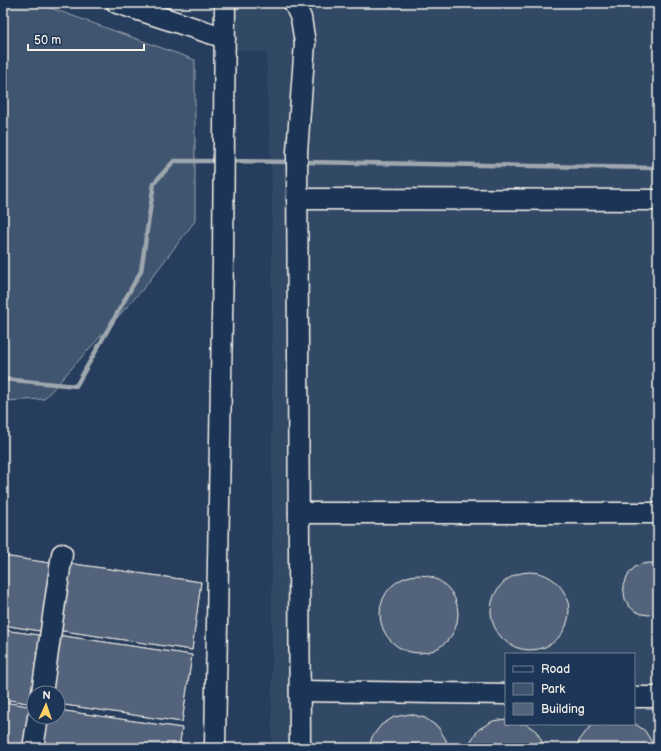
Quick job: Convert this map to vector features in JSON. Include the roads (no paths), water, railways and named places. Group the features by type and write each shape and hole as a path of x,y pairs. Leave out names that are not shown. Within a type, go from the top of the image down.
{"street":[{"path":"117,3 225,38"},
{"path":"294,3 301,18 305,43 298,152 297,199 300,748"},
{"path":"215,748 223,257 225,38 222,5"},
{"path":"297,199 658,200"},
{"path":"299,513 658,513"},
{"path":"43,685 62,554"},
{"path":"300,691 505,694"},
{"path":"635,697 658,697"},
{"path":"33,748 37,725"}],"waterway":[{"path":"3,379 76,386 141,271 154,183 174,161 218,161"},
{"path":"228,161 292,162"},
{"path":"302,162 658,168"}]}
